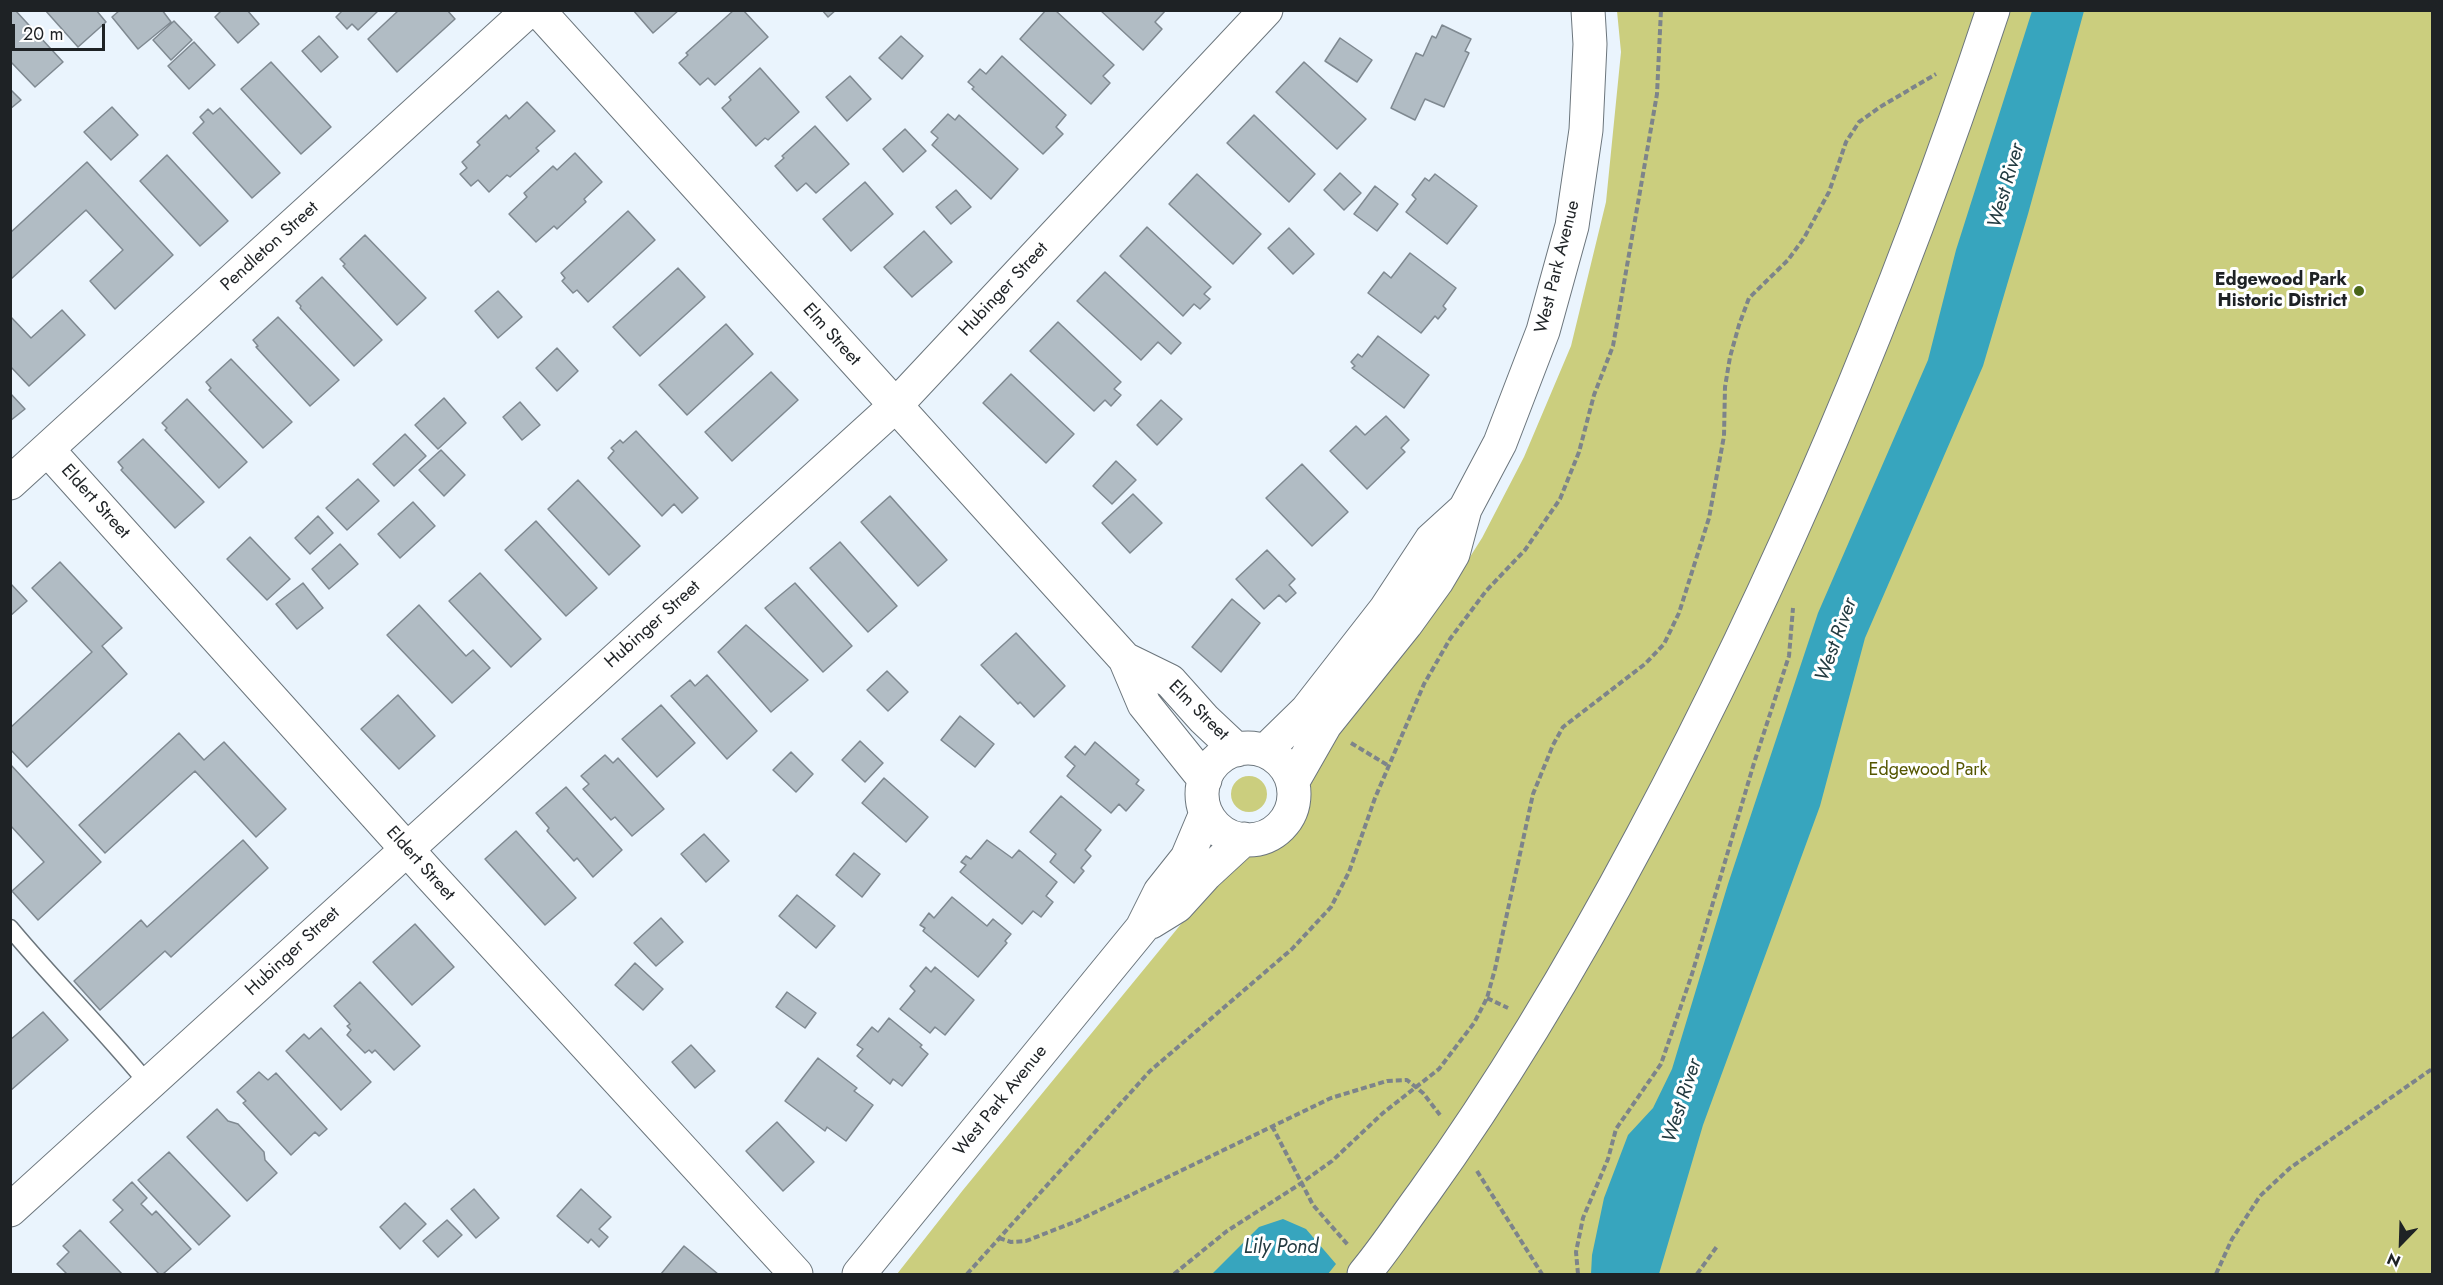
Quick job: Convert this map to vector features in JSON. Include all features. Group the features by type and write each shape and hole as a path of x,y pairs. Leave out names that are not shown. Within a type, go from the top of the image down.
{"street":[{"name":"Pendleton Street","path":"10,483 529,10"},
{"name":"Elm Street","path":"538,10 1125,659 1144,704 1205,780"},
{"name":"Hubinger Street","path":"10,1210 895,406 1266,10"},
{"name":"West Park Avenue","path":"1293,781 1325,725 1437,581 1453,554 1465,508 1500,443 1543,331 1572,226 1586,130 1590,44 1588,10"},
{"path":"1368,1269 1459,1144 1536,1022 1622,875 1687,753 1775,567 1835,432 1898,272 1993,10"},
{"name":"Eldert Street","path":"48,450 406,848 796,1275"},
{"name":"West Park Avenue","path":"1251,750 1307,710 1385,610 1431,540 1465,508"},
{"name":"Elm Street","path":"1125,659 1170,681 1204,719 1251,750"},
{"path":"1251,750 1284,764 1293,781 1291,813 1282,826 1269,836 1256,840 1231,837 1219,830 1210,822 1202,802 1205,780 1218,759 1251,750"},
{"name":"West Park Avenue","path":"860,1275 1142,928 1160,892 1186,858 1206,813"},
{"name":"West Park Avenue","path":"1142,928 1177,906 1206,874 1244,839"}],"lane":[{"path":"10,928 149,1085"}],"path":[{"path":"1174,1275 1227,1231 1332,1161 1416,1086 1439,1069 1452,1055 1474,1023 1487,998 1518,870 1533,794 1563,727 1645,664 1665,644 1679,613 1709,518 1724,436 1725,387 1730,357 1749,298 1788,260 1804,238 1829,192 1846,142 1859,122 1941,71 1956,64 1975,64"},
{"path":"1578,1275 1576,1252 1583,1218 1608,1159 1616,1129 1660,1064 1692,974 1754,763 1790,656 1793,622 1792,594 1787,580 1775,567"},
{"path":"1345,739 1389,766"},
{"path":"2216,1275 2232,1239 2260,1197 2290,1168 2433,1069"},
{"path":"999,1238 1011,1242 1026,1241 1077,1221 1331,1098 1387,1082 1407,1080 1416,1086"},
{"path":"1272,1126 1300,1184 1313,1205 1368,1269"},
{"path":"1459,1144 1542,1275"},
{"path":"1697,1275 1718,1245"}],"green space":[{"name":"Edgewood Park","path":"1617,11 2432,11 2432,1274 897,1274 1227,868 1255,852 1277,845 1288,837 1306,804 1319,755 1454,582 1482,538 1524,457 1571,346 1606,202 1621,52"},
{"path":"1249,776 1261,782 1267,794 1261,806 1249,812 1237,806 1231,794 1237,782"}],"water":[{"name":"West River","path":"2032,11 2084,11 1983,366 1865,638 1820,806 1703,1125 1659,1274 1591,1274 1592,1255 1604,1198 1628,1135 1653,1108 1672,1069 1728,884 1818,613 1928,360 1956,250"},
{"name":"Lily Pond","path":"1283,1219 1306,1229 1336,1264 1328,1274 1212,1274 1259,1227"}],"building":[{"path":"10,10 15,10 63,62 35,87 10,61"},
{"path":"45,10 96,10 106,22 78,47"},
{"path":"120,10 162,10 171,22 138,49 112,17"},
{"path":"222,10 247,10 259,24 238,43 215,17"},
{"path":"339,10 379,10 358,30 352,24 347,29 336,17 341,12"},
{"path":"399,10 447,10 455,19 397,72 368,39"},
{"path":"633,10 679,10 653,33"},
{"path":"734,10 743,10 768,37 715,85 708,78 700,85 679,63 688,55 686,53"},
{"path":"822,10 836,10 828,17"},
{"path":"1046,10 1055,10 1114,65 1103,76 1110,83 1091,104 1020,39"},
{"path":"1100,10 1166,10 1155,22 1162,29 1143,50"},
{"path":"174,21 192,40 171,60 153,40"},
{"path":"1442,25 1471,39 1465,51 1469,53 1444,107 1425,99 1415,120 1391,108 1416,53 1423,56 1432,36 1436,38"},
{"path":"319,36 338,57 321,72 302,51"},
{"path":"901,36 923,56 902,79 879,58"},
{"path":"1340,38 1372,60 1357,82 1325,61"},
{"path":"194,42 215,65 189,89 168,66"},
{"path":"1002,56 1066,115 1056,127 1063,134 1043,154 972,89 974,87 968,82 980,69 986,74"},
{"path":"271,62 331,127 301,154 241,89"},
{"path":"1304,62 1366,119 1337,149 1276,92"},
{"path":"760,68 799,112 768,140 765,138 756,146 722,108 731,100 729,97"},
{"path":"850,76 871,99 847,121 826,97"},
{"path":"10,89 21,100 10,109"},
{"path":"527,102 555,131 536,148 539,151 489,192 478,180 471,186 460,174 467,168 462,162 480,145 477,142 506,115 509,119"},
{"path":"112,107 138,135 111,160 84,132"},
{"path":"220,108 280,173 252,198 193,133 204,122 200,117 208,109 213,114"},
{"path":"948,114 955,120 959,115 1018,169 991,199 932,145 938,138 931,132"},
{"path":"1254,115 1315,174 1289,202 1227,143"},
{"path":"815,126 849,164 816,193 806,183 797,191 775,166 784,158 782,156"},
{"path":"905,129 926,151 903,172 883,149"},
{"path":"575,153 602,182 584,199 586,202 557,229 554,226 536,242 509,214 527,197 524,193 553,166 557,170"},
{"path":"167,155 228,221 200,246 140,181"},
{"path":"87,162 173,255 115,309 90,281 123,250 86,210 10,280 10,233"},
{"path":"1340,173 1361,193 1344,210 1324,190"},
{"path":"1197,174 1261,234 1233,264 1169,204"},
{"path":"1435,174 1477,206 1447,244 1406,212 1416,199 1412,195 1425,178 1429,181"},
{"path":"865,182 893,214 851,251 823,219"},
{"path":"1375,186 1398,204 1377,231 1354,214"},
{"path":"956,190 971,207 951,224 936,207"},
{"path":"628,211 655,240 588,302 577,290 573,293 562,281 565,278 561,273"},
{"path":"1147,227 1211,287 1204,294 1210,299 1200,309 1194,304 1183,316 1120,256"},
{"path":"1289,228 1314,254 1293,274 1268,248"},
{"path":"924,231 952,262 912,297 884,267"},
{"path":"365,235 426,298 397,325 343,266 345,264 340,259"},
{"path":"1410,253 1456,288 1443,306 1446,309 1438,319 1435,316 1421,333 1368,293 1384,272 1391,278"},
{"path":"678,268 705,297 640,356 613,327"},
{"path":"1105,272 1181,343 1171,354 1158,342 1141,360 1077,301"},
{"path":"322,277 382,340 354,366 296,301"},
{"path":"498,291 522,317 498,338 475,311"},
{"path":"62,310 85,335 29,386 10,366 10,316 31,338"},
{"path":"278,317 339,380 310,406 256,347 258,346 253,340"},
{"path":"1058,322 1121,382 1114,389 1121,395 1111,406 1105,400 1094,411 1030,351"},
{"path":"726,324 753,354 687,415 659,385"},
{"path":"1378,336 1429,375 1404,408 1352,368 1355,366 1351,362 1358,354 1362,357"},
{"path":"557,348 578,371 557,391 536,368"},
{"path":"231,359 292,422 263,448 209,390 211,388 206,382"},
{"path":"771,372 798,400 732,461 705,432"},
{"path":"1011,374 1074,434 1046,463 983,403"},
{"path":"10,393 25,409 10,421"},
{"path":"444,398 466,423 438,449 415,425"},
{"path":"187,399 247,462 219,488 165,430 167,428 162,423"},
{"path":"1161,400 1182,419 1157,445 1137,425"},
{"path":"520,402 540,425 522,440 503,417"},
{"path":"1386,416 1409,440 1401,448 1405,452 1367,489 1330,451 1356,426 1365,435"},
{"path":"636,431 698,498 682,513 674,504 662,516 608,458 614,451 611,448 620,440 623,443"},
{"path":"405,434 426,456 394,486 373,464"},
{"path":"143,439 204,502 175,528 121,470 123,468 118,462"},
{"path":"441,450 465,475 444,496 419,470"},
{"path":"1116,461 1136,480 1112,504 1093,486"},
{"path":"1302,464 1348,512 1312,546 1266,498"},
{"path":"358,479 379,501 347,530 326,508"},
{"path":"578,480 640,546 609,575 548,509"},
{"path":"1133,494 1162,523 1130,553 1102,523"},
{"path":"890,496 947,560 918,586 861,522"},
{"path":"413,502 435,526 400,558 378,534"},
{"path":"318,516 333,533 310,554 295,538"},
{"path":"536,521 597,588 566,616 505,550"},
{"path":"250,537 290,579 267,600 227,559"},
{"path":"840,542 897,606 868,632 810,568"},
{"path":"340,544 358,564 329,589 312,569"},
{"path":"1267,550 1295,579 1289,585 1296,593 1286,602 1279,595 1264,609 1236,579"},
{"path":"60,562 122,628 102,646 127,674 27,767 10,749 10,728 92,652 32,588"},
{"path":"480,573 541,639 511,667 449,601"},
{"path":"10,583 27,601 10,616"},
{"path":"303,583 323,608 297,629 276,604"},
{"path":"795,583 852,646 823,672 765,608"},
{"path":"1232,599 1260,623 1221,672 1192,647"},
{"path":"419,605 466,656 473,650 490,668 452,703 387,635"},
{"path":"746,625 808,680 771,712 718,652"},
{"path":"1016,633 1065,686 1034,717 1020,702 1018,704 981,665"},
{"path":"887,671 908,692 888,711 867,690"},
{"path":"707,675 757,731 727,759 671,696 690,680 695,686"},
{"path":"398,695 435,736 399,769 361,729"},
{"path":"661,705 695,743 657,777 622,739"},
{"path":"960,716 994,744 975,767 941,740"},
{"path":"179,733 204,760 224,742 286,809 256,837 195,771 105,853 79,825"},
{"path":"860,741 883,763 865,782 842,760"},
{"path":"1095,742 1139,780 1136,784 1144,790 1126,811 1119,804 1111,813 1067,776 1075,766 1065,757 1075,746 1085,755"},
{"path":"791,752 813,774 796,792 773,770"},
{"path":"605,755 613,763 618,758 664,809 632,836 615,817 611,820 583,789 589,784 581,776"},
{"path":"10,764 101,862 38,920 12,891 44,862 10,825"},
{"path":"884,778 928,817 906,842 862,803"},
{"path":"566,787 622,850 593,877 577,858 574,861 547,831 549,828 536,813"},
{"path":"1061,796 1101,830 1085,850 1091,856 1081,868 1084,871 1074,883 1050,862 1056,854 1030,832"},
{"path":"516,831 576,898 545,925 485,859"},
{"path":"704,834 729,861 706,882 681,854"},
{"path":"243,840 268,868 171,957 165,951 100,1010 74,981 141,920 147,927"},
{"path":"987,840 1012,858 1019,850 1057,882 1046,896 1053,902 1041,917 1033,911 1022,924 960,872 966,865 961,862 966,856 971,859"},
{"path":"854,853 880,874 862,897 836,875"},
{"path":"797,895 835,926 816,948 779,916"},
{"path":"952,897 987,926 993,919 1011,934 1005,941 1007,943 978,977 923,931 925,928 920,925 929,913 934,918"},
{"path":"661,918 683,942 656,966 634,943"},
{"path":"415,924 454,967 412,1005 373,962"},
{"path":"635,963 663,989 643,1010 615,985"},
{"path":"926,967 931,972 935,967 974,1000 945,1035 935,1027 930,1033 900,1009 915,991 910,986"},
{"path":"360,982 420,1046 394,1070 375,1050 372,1053 369,1050 365,1053 347,1035 351,1030 347,1026 350,1024 334,1006"},
{"path":"787,992 816,1013 805,1028 776,1007"},
{"path":"43,1012 68,1040 10,1091 10,1040"},
{"path":"889,1018 922,1045 920,1047 928,1054 902,1086 893,1079 890,1084 857,1056 863,1049 857,1045 872,1027 878,1032"},
{"path":"321,1028 371,1082 341,1110 286,1051 304,1034 309,1039"},
{"path":"691,1045 715,1071 695,1088 672,1062"},
{"path":"818,1058 857,1088 854,1091 873,1105 846,1141 827,1127 825,1131 785,1101"},
{"path":"259,1072 268,1080 276,1073 327,1129 319,1136 315,1132 291,1155 243,1103 246,1101 237,1092"},
{"path":"217,1109 228,1121 238,1124 264,1152 265,1160 277,1173 247,1201 187,1137"},
{"path":"777,1122 814,1162 783,1191 746,1151"},
{"path":"169,1152 230,1216 199,1245 138,1180"},
{"path":"132,1182 147,1198 141,1204 152,1215 156,1211 191,1249 163,1274 159,1274 110,1222 123,1210 113,1200"},
{"path":"474,1189 499,1218 476,1238 451,1209"},
{"path":"581,1189 611,1217 599,1229 608,1237 599,1247 591,1239 588,1243 557,1216"},
{"path":"405,1203 426,1224 400,1249 380,1227"},
{"path":"447,1220 462,1235 438,1257 423,1241"},
{"path":"80,1230 122,1274 67,1274 57,1264 69,1252 63,1246"},
{"path":"684,1246 718,1274 661,1274"}],"place":[{"name":"Edgewood Park Historic District","path":"2359,291"}]}
